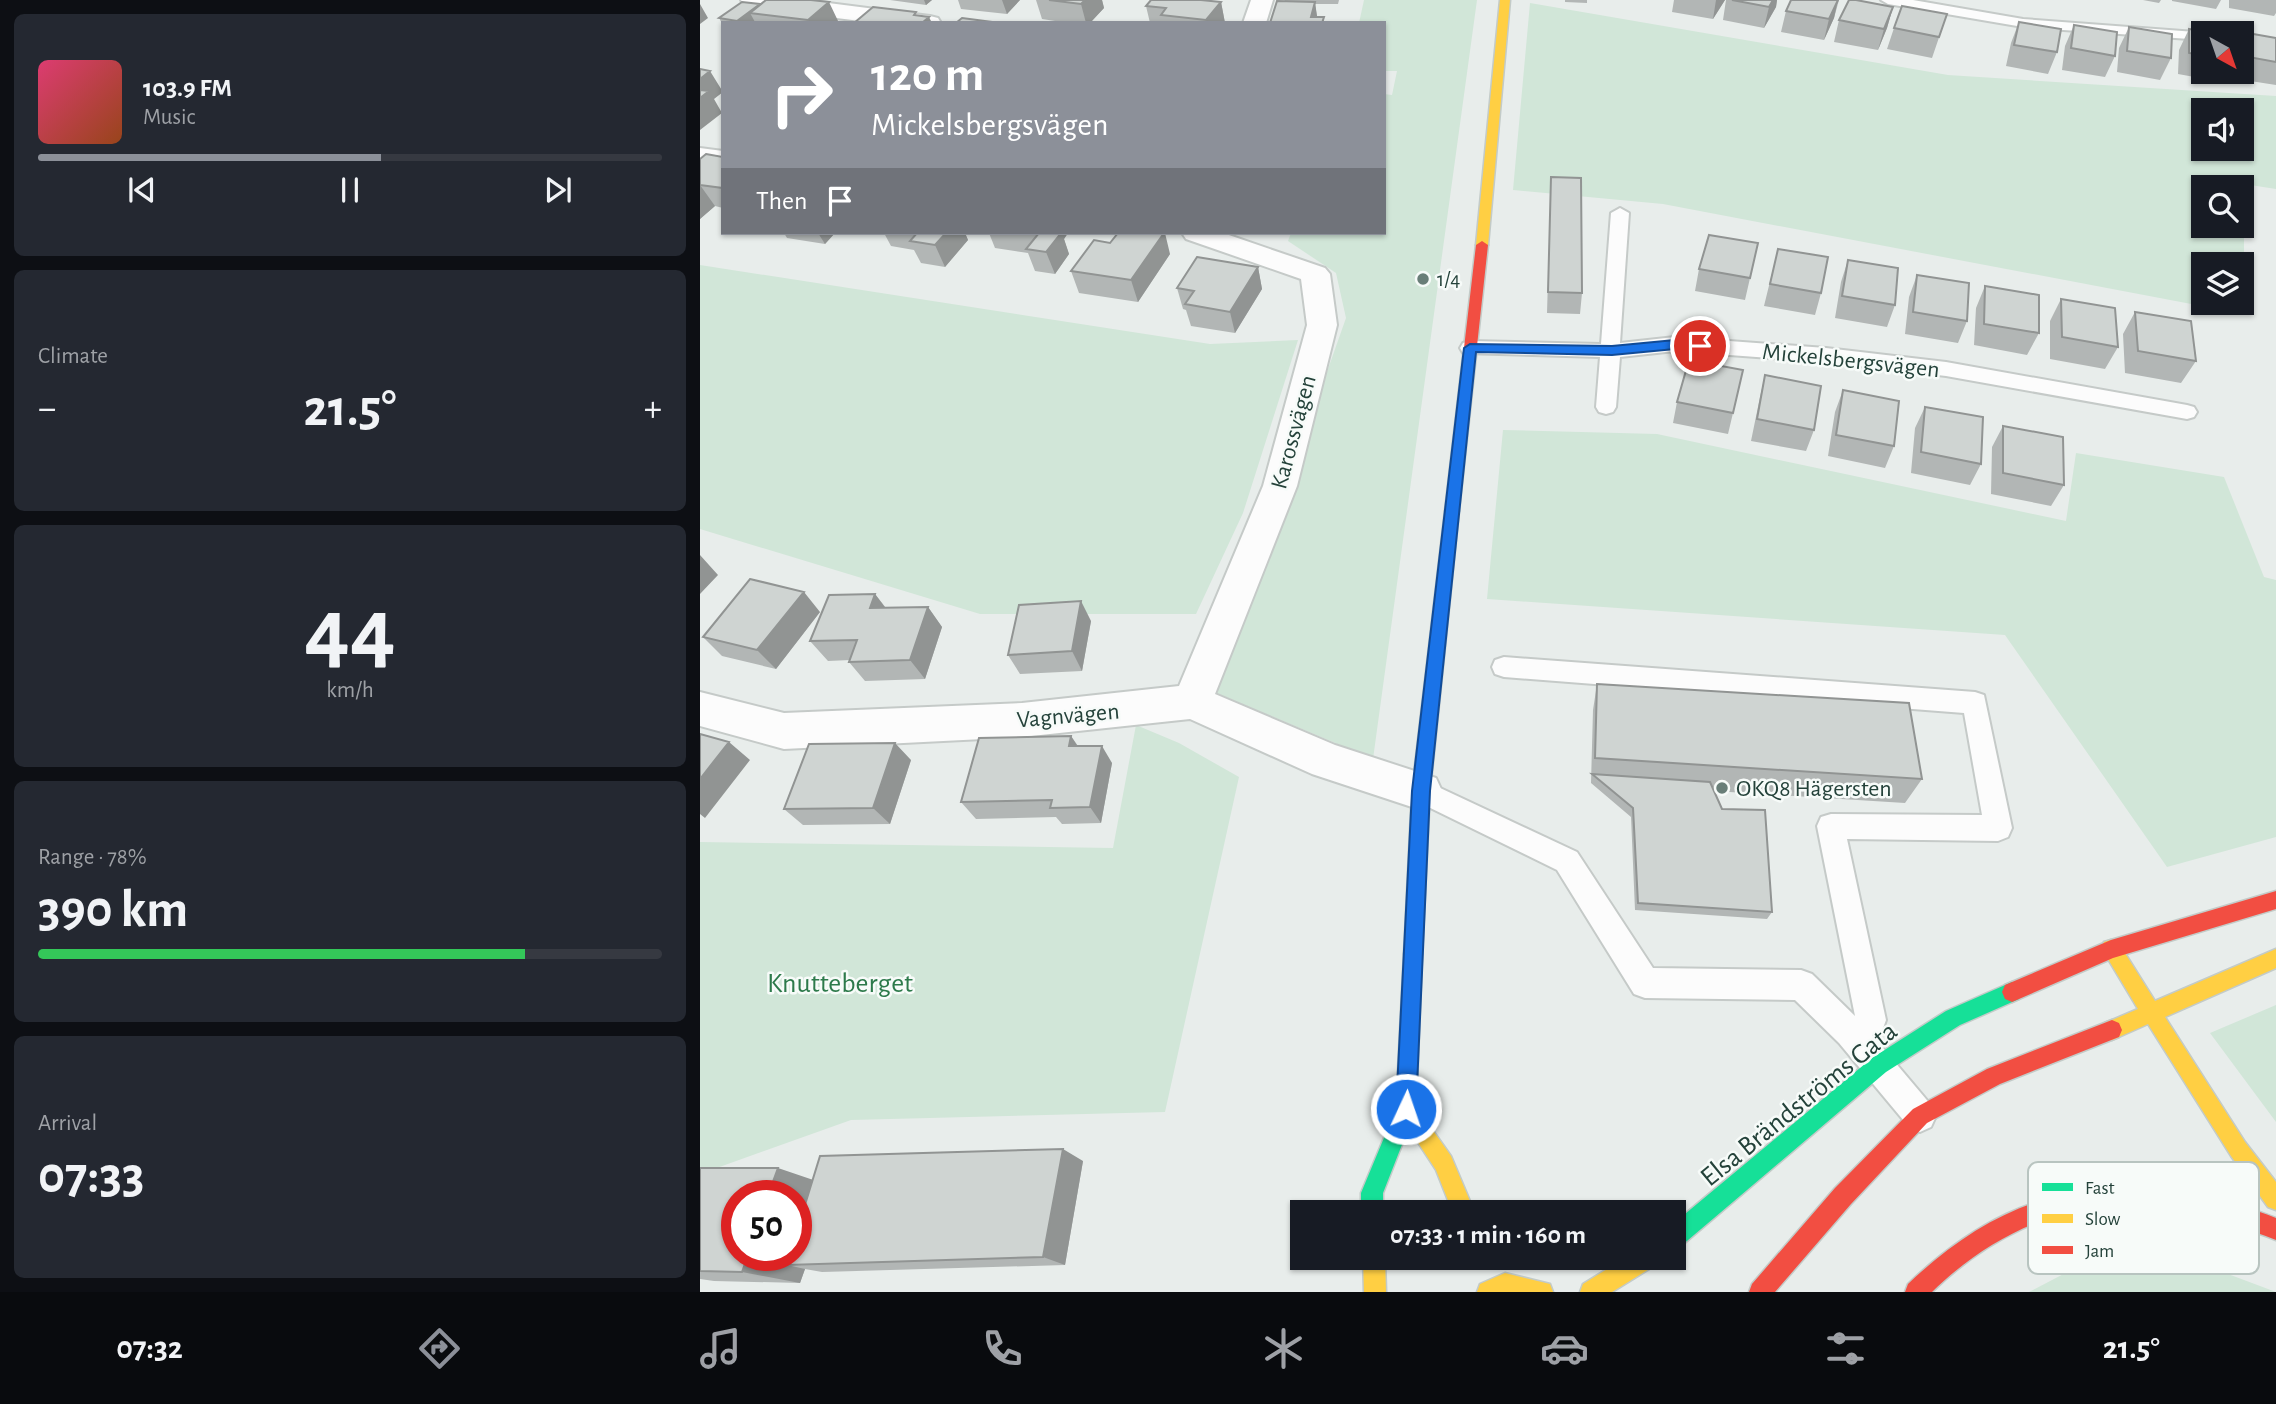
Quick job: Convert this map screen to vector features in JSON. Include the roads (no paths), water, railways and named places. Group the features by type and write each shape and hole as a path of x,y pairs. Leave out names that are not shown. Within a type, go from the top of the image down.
{"main road":[{"path":"1372,1200 1372,1193 1406,1109 1421,791 1470,348 1504,0"},
{"name":"Elsa Brändströms Gata","path":"1686,1227 1878,1065 1953,1018 2111,949 2276,900"},
{"path":"2111,949 2248,1162"},
{"path":"1760,1292 1843,1196 1920,1116 1994,1076 2152,1014 2276,958"},
{"path":"1406,1109 1444,1163 1459,1200"},
{"path":"2259,1177 2276,1199"},
{"path":"1916,1292 1977,1237 2028,1213"},
{"path":"2259,1222 2276,1230"},
{"path":"1374,1270 1375,1292"},
{"path":"1497,1270 1505,1284"},
{"path":"1591,1292 1627,1270"},
{"path":"1488,1292 1505,1284 1542,1292"}],"street":[{"path":"752,0 915,21"},
{"path":"1255,21 1262,0"},
{"path":"700,156 721,159"},
{"name":"Karossvägen","path":"1192,702 1280,486 1322,325 1315,274 1202,235"},
{"name":"Vagnvägen","path":"700,709 784,731 1022,720 1192,702 1326,761 1421,791"}],"lane":[{"path":"1888,0 2023,23 2191,35"},
{"path":"1606,407 1620,213"},
{"name":"Mickelsbergsvägen","path":"1470,348 1612,351 1675,344 1826,355 1946,369 2187,412"},
{"path":"1504,667 1975,703 1998,828 1831,826 1871,1020"},
{"path":"1421,791 1567,861 1645,983 1801,985 1850,1032 1920,1116"}],"place":[{"name":"1/4","path":"1423,279"},
{"name":"OKQ8 Hägersten","path":"1722,788"}],"park label":[{"name":"Knutteberget","path":"840,982"}]}
